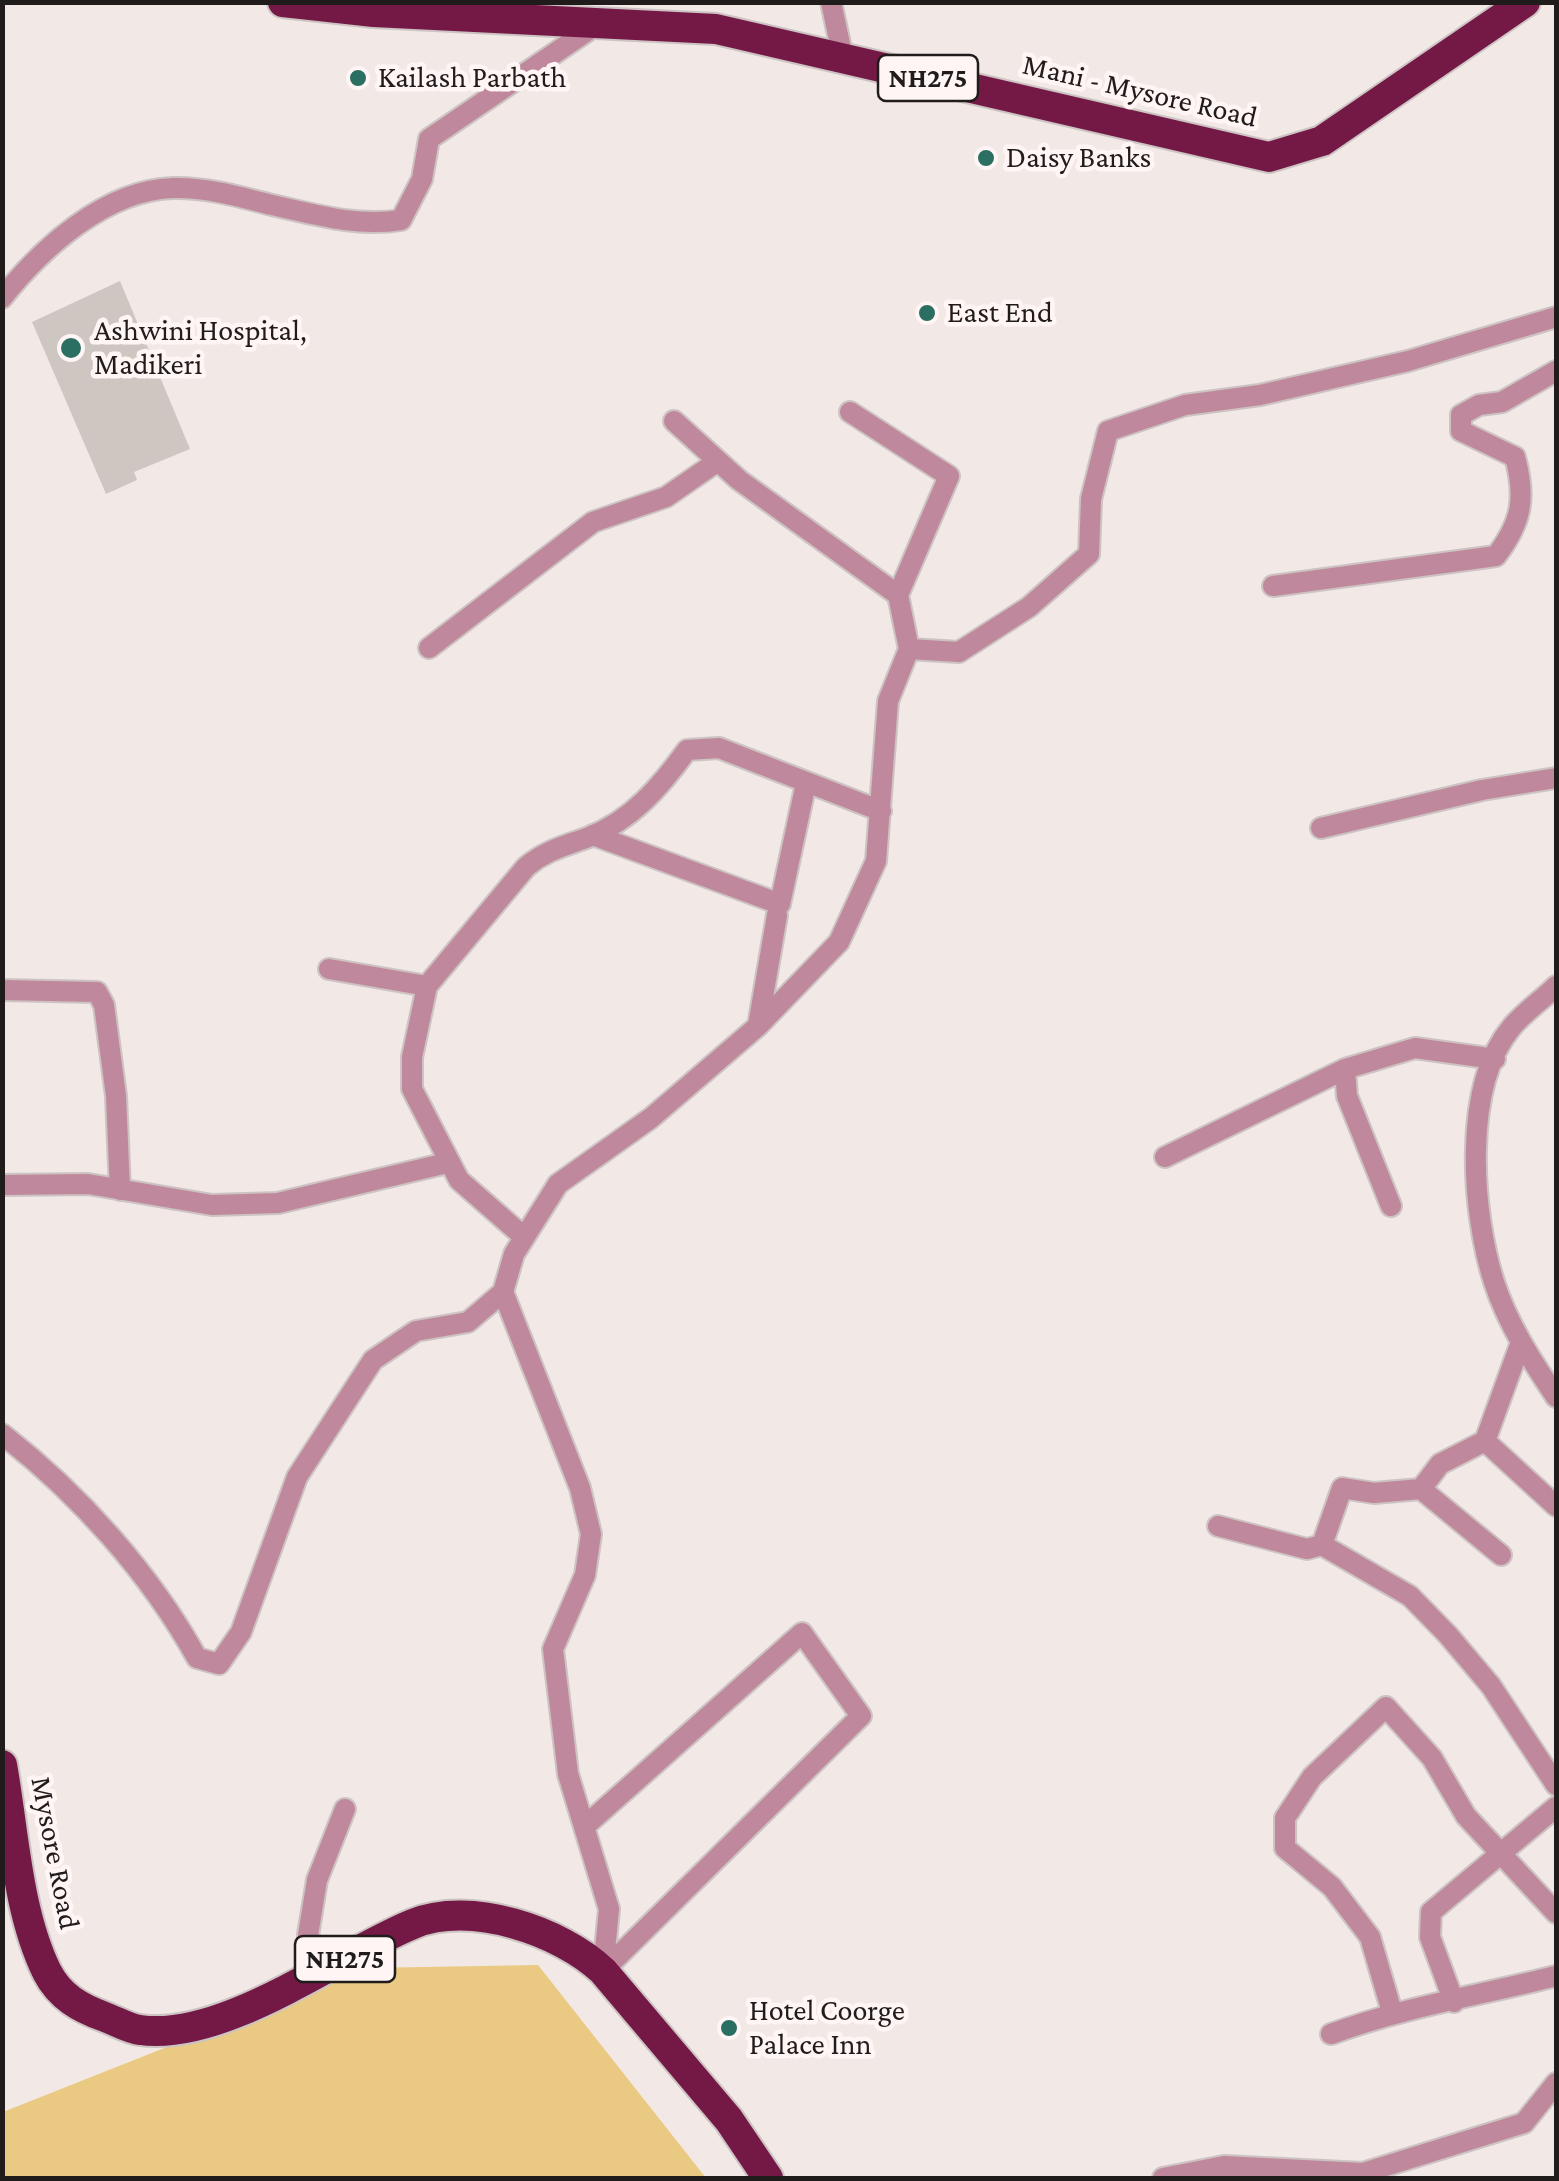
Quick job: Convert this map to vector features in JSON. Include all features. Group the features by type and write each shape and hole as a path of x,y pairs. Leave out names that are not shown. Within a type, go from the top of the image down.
{"highway":[{"name":"Mani - Mysore Road","path":"283,2 716,29 1269,157 1322,140 1525,2"},
{"name":"Mysore Road","path":"2,1764 32,1935 49,1976 75,2006 139,2030 190,2029 324,1970 416,1922 458,1918 519,1923 581,1950 603,1971 728,2120 768,2178"}],"street":[{"path":"831,2 843,58"},
{"path":"2,298 68,231 115,204 171,188 222,193 346,222 368,225 402,220 422,179 429,139 599,23"},
{"path":"909,649 959,652 1029,606 1089,554 1090,499 1108,431 1185,404 1260,395 1408,361 1556,317"},
{"path":"1273,586 1496,556 1516,530 1521,481 1515,457 1461,431 1461,415 1479,405 1502,402 1556,371"},
{"path":"2,1434 54,1474 166,1602 196,1658 219,1664 241,1632 297,1476 373,1360 416,1331 468,1322 503,1292 514,1254 558,1184 651,1118 758,1026 839,942 876,862 888,701 909,649 898,595 949,476 850,412"},
{"path":"674,421 718,460 898,595"},
{"path":"430,648 593,522 666,498 718,460"},
{"path":"524,1237 458,1180 446,1163 412,1089 412,1057 427,986 526,866 545,851 593,835 656,794 687,750 719,748 881,811"},
{"path":"1320,828 1482,790 1556,778"},
{"path":"593,835 780,904 806,783"},
{"path":"758,1026 778,914"},
{"path":"329,969 427,986"},
{"path":"1556,986 1509,1029 1479,1092 1476,1172 1494,1280 1520,1344 1556,1398"},
{"path":"2,990 97,992 104,1005 116,1096 120,1190"},
{"path":"1164,1157 1345,1069 1415,1048 1495,1059"},
{"path":"1345,1069 1347,1096 1391,1206"},
{"path":"2,1185 88,1184 212,1205 278,1203 446,1163"},
{"path":"503,1292 580,1488 591,1534 585,1575 552,1650 568,1774 610,1909 603,1971"},
{"path":"1420,1489 1440,1464 1485,1440 1520,1344"},
{"path":"1485,1440 1556,1506"},
{"path":"1322,1545 1342,1488 1374,1493 1420,1489 1501,1555"},
{"path":"1218,1526 1307,1549 1322,1545 1410,1596 1491,1686 1556,1785"},
{"path":"585,1826 802,1633 861,1716 603,1971"},
{"path":"1392,2012 1370,1937 1332,1888 1285,1848 1285,1818 1312,1777 1386,1707 1432,1758 1466,1816 1556,1912"},
{"path":"1454,2002 1430,1937 1431,1912 1556,1807"},
{"path":"324,1970 308,1935 316,1880 345,1809"},
{"path":"1330,2034 1392,2012 1454,2002 1556,1976"},
{"path":"1163,2178 1224,2166 1362,2173 1524,2123 1556,2083"}],"shaded area":[{"path":"538,1965 706,2178 3,2178 3,2112 366,1968"}],"building":[{"path":"120,281 190,449 134,472 137,480 106,494 32,322"}],"place":[{"name":"Kailash Parbath","path":"358,78"},
{"name":"Daisy Banks","path":"986,158"},
{"name":"East End","path":"927,313"},
{"name":"Ashwini Hospital, Madikeri","path":"71,348"},
{"name":"Hotel Coorge Palace Inn","path":"729,2028"}]}
